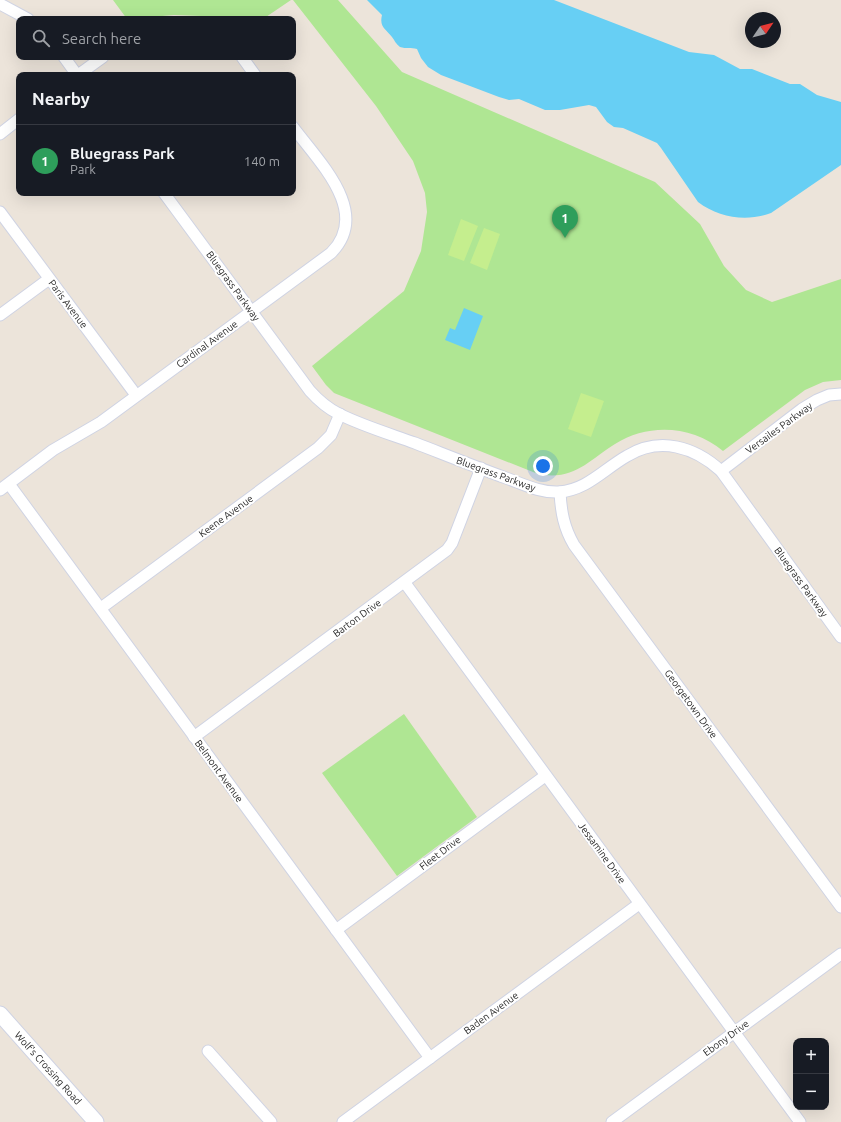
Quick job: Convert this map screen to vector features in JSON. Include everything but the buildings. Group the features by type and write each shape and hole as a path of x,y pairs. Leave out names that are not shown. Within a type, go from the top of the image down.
{"main road":[{"name":"Wolf's Crossing Road","path":"0,1014 96,1122"}],"street":[{"path":"0,4 22,16"},
{"path":"66,60 76,72"},
{"path":"82,72 99,60"},
{"path":"244,60 253,72"},
{"path":"0,134 16,121"},
{"name":"Cardinal Avenue","path":"4,487 53,450 101,422 331,253 339,245 346,230 346,215 343,199 337,187 296,131"},
{"name":"Bluegrass Parkway","path":"166,196 310,392 322,404 340,414 538,490 560,492 578,488 592,482 627,456 650,447 677,446 687,449 712,462 722,471 841,637"},
{"name":"Paris Avenue","path":"0,212 136,395"},
{"path":"0,315 49,279"},
{"name":"Versailes Parkway","path":"722,471 802,409 817,400 841,394"},
{"name":"Keene Avenue","path":"101,608 318,448 331,434 340,414"},
{"name":"Barton Drive","path":"194,737 440,557 452,543 481,468"},
{"name":"Belmont Avenue","path":"4,487 101,608 430,1058"},
{"name":"Georgetown Drive","path":"560,492 563,520 567,533 574,545 841,907"},
{"name":"Jessamine Drive","path":"405,583 800,1122"},
{"name":"Fleet Drive","path":"336,930 545,776"},
{"name":"Baden Avenue","path":"343,1122 639,904"},
{"name":"Ebony Drive","path":"612,1122 841,954"},
{"path":"208,1051 271,1122"}],"green space":[{"path":"113,0 291,0 267,16 125,16"},
{"path":"293,0 338,0 402,72 655,182 700,224 724,266 746,290 772,302 841,279 841,380 823,382 805,390 723,451 711,442 698,436 670,430 656,430 628,437 580,468 561,475 538,474 334,393 312,366 404,291 421,251 427,212 425,193 413,161 376,106"},
{"path":"461,219 478,226 464,261 448,255"},
{"path":"484,228 500,234 487,270 470,263"},
{"path":"581,393 604,401 591,437 568,429"},
{"path":"404,714 477,817 397,876 322,773"}],"water":[{"path":"367,0 554,0 689,52 714,55 740,69 752,69 790,84 800,84 817,95 841,102 841,165 771,213 762,216 743,218 715,212 698,202 657,143 623,128 614,127 607,122 596,107 589,105 560,110 545,110 519,99 509,100 499,97 441,75 428,67 421,58 417,49 402,48 397,45 382,25 382,15"},
{"path":"464,308 483,316 470,350 445,340 450,328 455,330"}],"place":[{"name":"Bluegrass Park","path":"565,238"}]}
